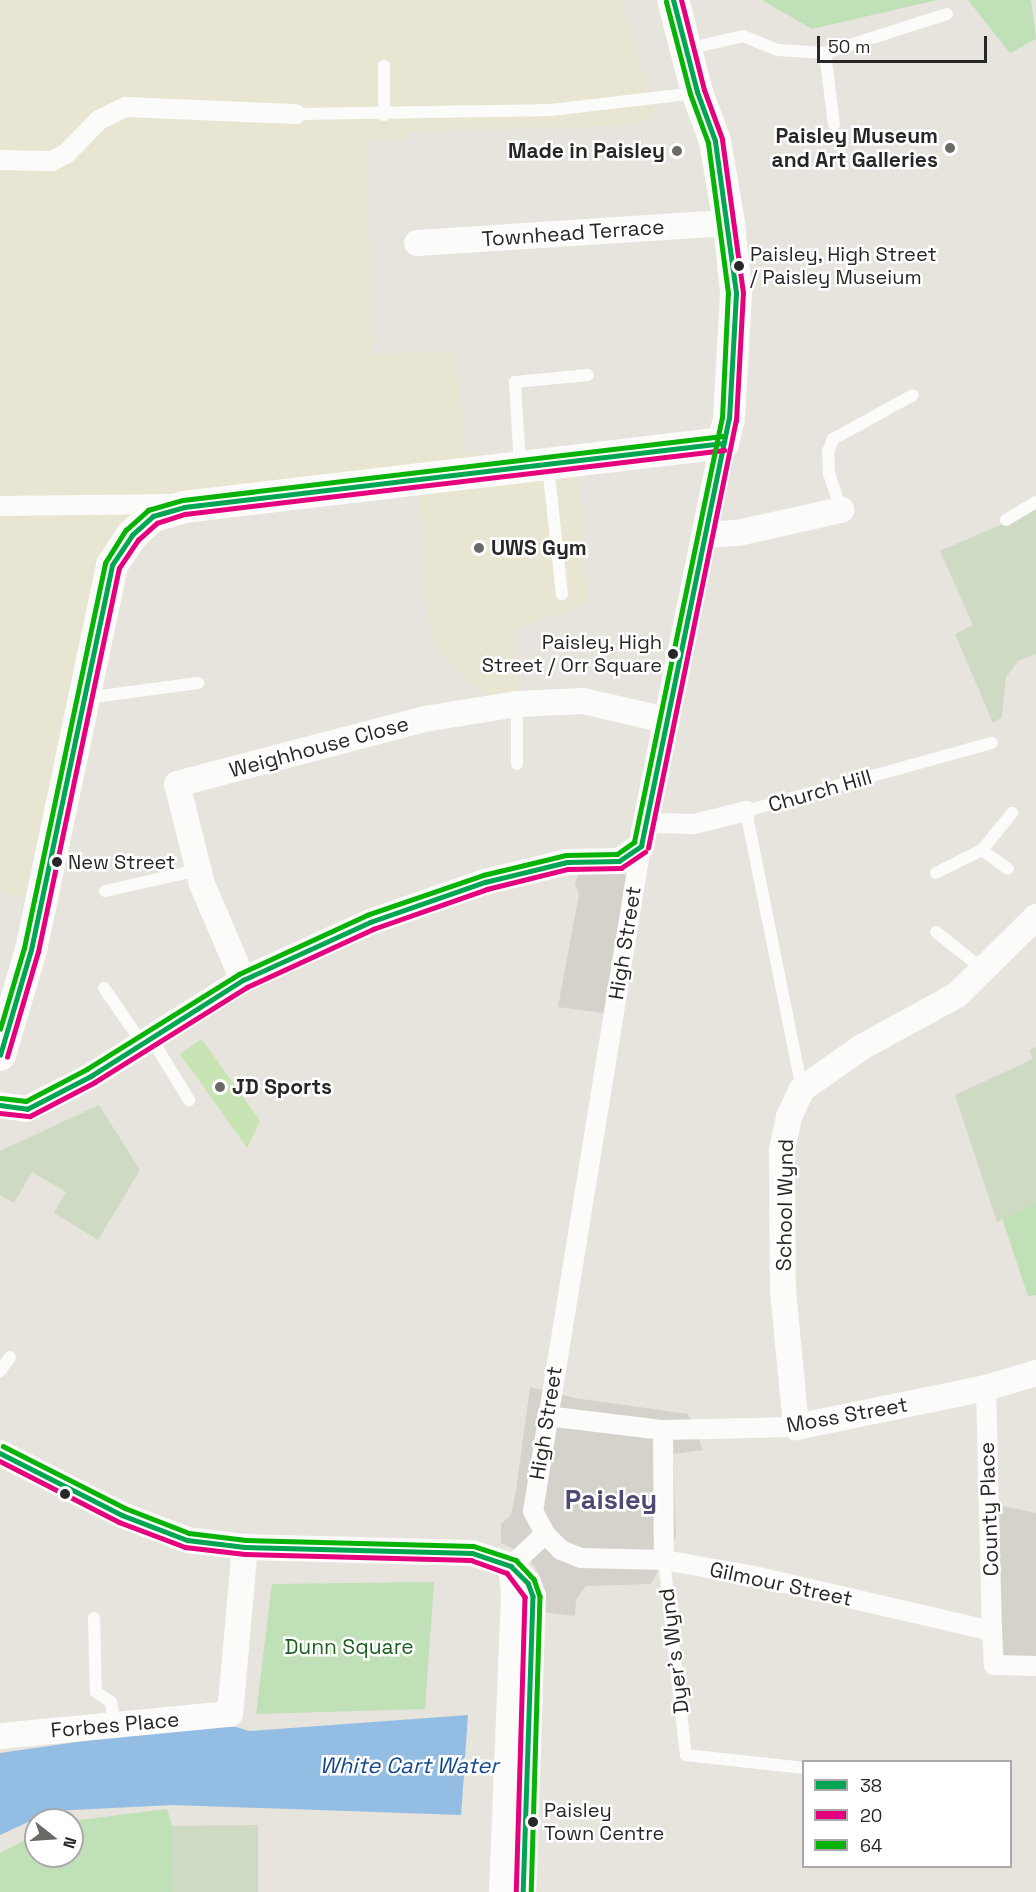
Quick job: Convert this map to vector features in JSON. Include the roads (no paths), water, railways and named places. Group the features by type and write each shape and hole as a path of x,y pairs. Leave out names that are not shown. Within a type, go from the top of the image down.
{"street":[{"name":"High Street","path":"545,1534 533,1511 643,834 707,535 729,419 736,293 729,223 715,141 697,92 673,0"},
{"path":"0,160 52,161 67,153 99,120 126,107 296,114"},
{"name":"Townhead Terrace","path":"417,243 729,223"},
{"path":"0,1055 31,950 112,565 132,535 153,516 184,507 723,443"},
{"path":"0,506 161,501 184,507"},
{"path":"707,535 738,534 841,510"},
{"name":"Weighhouse Close","path":"243,980 198,870 177,784 414,721 516,704 583,701 666,720"},
{"name":"Church Hill","path":"643,834 746,811"},
{"path":"0,1105 27,1109 147,1041 243,980 370,922 485,882 567,862 619,861 643,834"},
{"path":"802,1089 862,1047 957,995 1036,917"},
{"name":"School Wynd","path":"796,1427 783,1291 782,1151 789,1117 802,1089"},
{"name":"Moss Street","path":"547,1416 663,1430 796,1427 986,1388 1036,1373"},
{"name":"County Place","path":"986,1388 992,1631"},
{"name":"Dyer's Wynd","path":"663,1430 664,1560"},
{"path":"1,1457 122,1515 187,1540 244,1547 472,1553 511,1566 528,1583 534,1607 523,1892"},
{"path":"511,1566 545,1534"},
{"name":"Gilmour Street","path":"545,1534 561,1550 581,1558 664,1560 754,1576 992,1631"},
{"name":"Forbes Place","path":"0,1736 230,1714 244,1547"},
{"path":"502,1892 514,1594 511,1566"},
{"path":"992,1631 994,1665 1036,1666"}],"lane":[{"path":"687,49 743,36 778,50 825,52 947,14"},
{"path":"825,52 834,124"},
{"path":"384,66 384,115"},
{"path":"296,114 384,115 551,110 697,92"},
{"path":"0,151 44,152"},
{"path":"562,594 515,382 588,375"},
{"path":"841,510 829,474 828,451 833,439 913,395"},
{"path":"1006,520 1036,502"},
{"path":"85,698 198,683"},
{"path":"516,704 517,764"},
{"name":"Church Hill","path":"746,811 992,743"},
{"path":"746,811 802,1089"},
{"path":"936,873 982,850 1012,813"},
{"path":"982,850 1008,869"},
{"path":"105,891 198,870"},
{"path":"936,932 984,970"},
{"path":"104,988 147,1041 189,1100"},
{"path":"0,1371 10,1357"},
{"name":"Dyer's Wynd","path":"664,1560 686,1755 802,1768"},
{"path":"94,1618 96,1692 111,1702 115,1726"}],"water":[{"name":"White Cart Water","path":"468,1715 465,1757 457,1766 464,1774 461,1815 173,1805 84,1809 24,1808 24,1824 0,1835 0,1753 195,1725 233,1726 249,1731"}],"place":[{"name":"Paisley Museum and Art Galleries","path":"950,148"},
{"name":"Made in Paisley","path":"677,151"},
{"name":"Paisley, High Street / Paisley Museium","path":"739,266"},
{"name":"UWS Gym","path":"479,548"},
{"name":"Paisley, High Street / Orr Square","path":"673,654"},
{"name":"New Street","path":"57,862"},
{"name":"JD Sports","path":"220,1087"},
{"name":"Paisley Town Centre","path":"533,1822"}],"district":[{"name":"Paisley","path":"611,1500"}],"park label":[{"name":"Dunn Square","path":"349,1647"}]}
